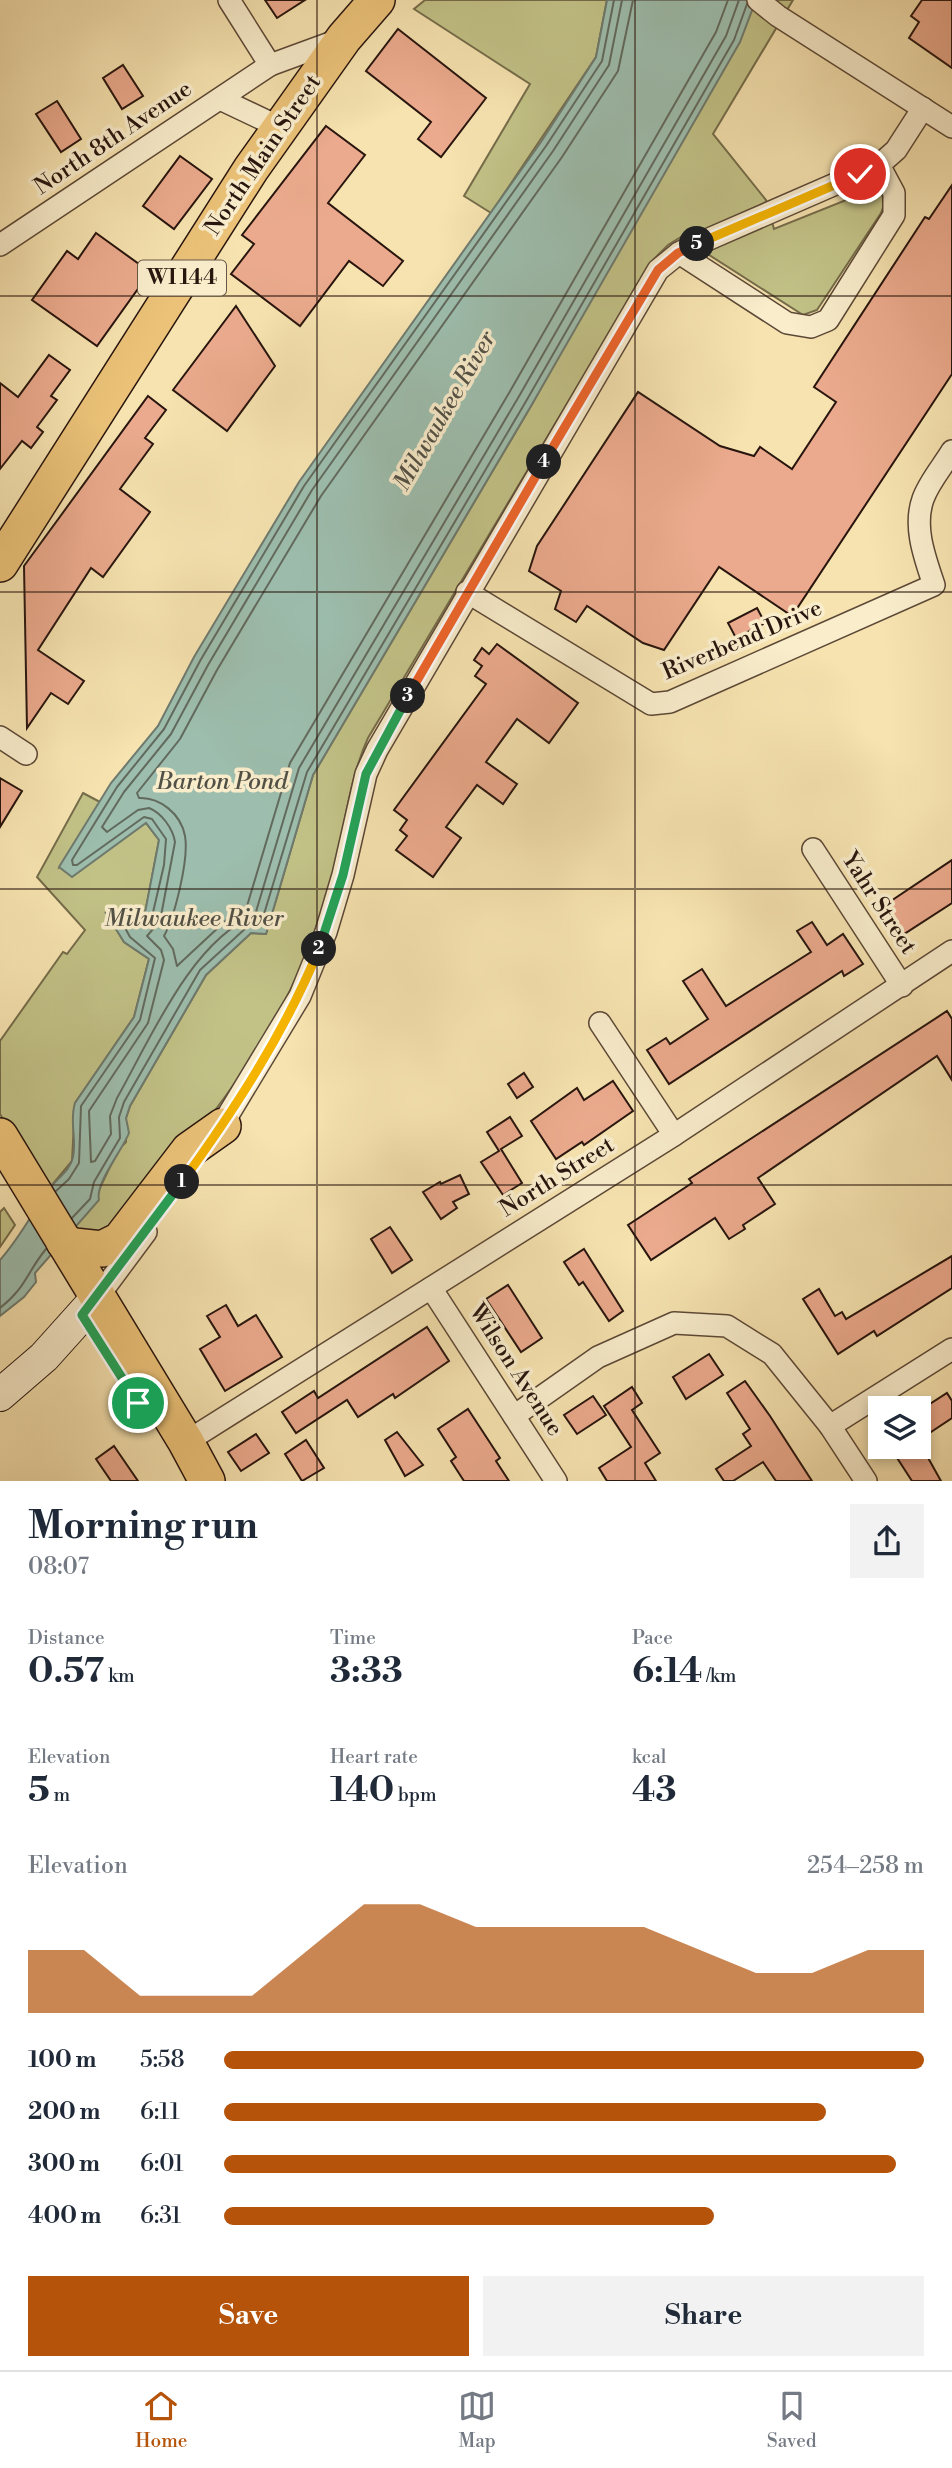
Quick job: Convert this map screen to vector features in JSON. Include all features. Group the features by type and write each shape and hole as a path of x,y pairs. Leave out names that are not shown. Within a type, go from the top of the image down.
{"main road":[{"name":"North Main Street","path":"0,565 279,127 344,38 377,0"},
{"path":"65,1251 102,1249 121,1240 189,1150 223,1126"},
{"path":"3,1157 65,1251 90,1306 169,1454 190,1481"},
{"path":"90,1306 186,1442 207,1481"}],"street":[{"path":"229,0 270,65"},
{"path":"758,0 778,16 952,127"},
{"name":"North 8th Avenue","path":"0,245 270,65 344,38"},
{"name":"North 8th Avenue","path":"220,99 279,127"},
{"path":"0,1395 44,1357 90,1306 223,1126 300,996 321,945 343,875 366,774 377,750 467,592 658,270 678,253 879,165 896,150 923,108"},
{"path":"678,253 787,323 811,327 828,320 894,215 894,193 879,165"},
{"name":"Riverbend Drive","path":"467,592 651,704 670,702 934,585 921,547 919,524 923,499 952,451"},
{"path":"0,737 26,754"},
{"name":"Yahr Street","path":"813,849 902,986"},
{"name":"North Street","path":"186,1442 674,1135 952,951"},
{"path":"600,1023 674,1135"},
{"name":"Wilson Avenue","path":"431,1287 556,1481"},
{"path":"514,1416 598,1357 674,1323 727,1326 772,1354 830,1426 866,1481"},
{"path":"830,1426 952,1349"}],"green space":[{"path":"425,0 607,0 596,57 491,213 464,196 530,84 414,9"},
{"path":"756,0 793,0 713,134 766,200 774,229 871,190 882,193 884,205 881,213 817,310 803,315 681,237 668,245 652,261 368,738 353,783 334,871 321,912 294,983 274,1021 251,1059 200,1130 117,1232 79,1230 75,1226 89,1211 118,1150 126,1142 126,1118 130,1106 206,975 251,933 266,934 313,775 531,406"},
{"path":"83,793 100,802 60,867 146,823 159,840 144,919 107,914 124,942 149,959 134,1017 75,1103 72,1161 47,1191 0,1114 0,1041 63,952 67,954 85,930 37,877"},
{"path":"4,1208 15,1225 0,1247 0,1212"}],"water":[{"name":"Barton Pond","path":"607,0 756,0 740,42 531,406 313,775 266,934 251,933 206,975 130,1106 126,1118 129,1133 105,1176 99,1200 35,1273 36,1282 24,1297 0,1316 0,1260 50,1187 69,1167 74,1150 75,1103 134,1017 149,959 124,942 106,913 144,918 159,840 146,823 72,877 59,867 111,783 158,726 194,657 299,482 541,142 596,57"}],"building":[{"path":"265,0 305,0 277,18"},
{"path":"922,0 952,0 952,68 909,38 919,22 911,16"},
{"path":"398,29 486,98 441,157 418,139 431,122 366,71"},
{"path":"123,65 143,96 122,109 103,78"},
{"path":"57,101 81,139 61,152 36,114"},
{"path":"326,126 365,155 328,203 403,261 383,286 349,261 300,326 231,274 254,244 242,235"},
{"path":"180,156 212,179 174,229 143,206"},
{"path":"952,185 952,374 792,616 719,567 664,650 643,643 587,606 576,622 555,609 561,591 529,571 537,546 638,392 720,446 754,456 760,447 792,469 836,402 814,387 925,217 929,219"},
{"path":"96,233 150,272 97,346 32,300 67,251 78,259"},
{"path":"236,306 275,366 227,431 173,390"},
{"path":"49,355 70,370 51,396 57,400 37,427 43,432 31,448 22,441 0,469 0,383 18,397"},
{"path":"148,396 166,410 145,438 153,444 120,489 150,512 103,577 91,568 38,650 84,681 68,704 51,693 27,728 24,566"},
{"path":"757,608 765,623 736,638 728,623"},
{"path":"497,644 578,703 549,743 517,719 486,762 517,784 503,804 477,785 446,827 461,838 433,877 396,850 407,836 400,830 407,820 394,810 486,684 475,676 482,666 474,660 482,648 489,654"},
{"path":"0,778 22,791 0,827"},
{"path":"952,860 952,903 901,936 882,907"},
{"path":"812,922 827,945 843,934 863,964 844,976 842,971 669,1084 647,1050 666,1038 670,1044 708,1019 683,981 702,969 726,1006 811,952 797,931"},
{"path":"947,1011 952,1019 952,1080 937,1056 758,1178 775,1204 743,1225 745,1229 729,1239 715,1218 651,1260 628,1225 692,1183 689,1179"},
{"path":"524,1073 533,1087 517,1098 508,1084"},
{"path":"613,1081 633,1111 584,1145 582,1142 556,1159 531,1121 577,1088 584,1100"},
{"path":"510,1117 522,1136 501,1149 522,1183 503,1195 481,1162 499,1151 487,1132"},
{"path":"460,1175 469,1194 453,1202 457,1208 441,1219 423,1192"},
{"path":"390,1227 412,1260 392,1273 371,1239"},
{"path":"584,1249 623,1311 609,1321 583,1282 579,1285 564,1262"},
{"path":"952,1256 952,1288 877,1336 874,1331 838,1354 803,1299 819,1289 835,1316 842,1312 846,1319"},
{"path":"508,1285 542,1338 521,1352 486,1299"},
{"path":"226,1305 238,1326 256,1315 282,1357 225,1391 200,1349 220,1337 207,1316"},
{"path":"427,1327 449,1361 395,1398 393,1394 358,1417 347,1400 296,1433 282,1412 314,1391 318,1398"},
{"path":"709,1354 723,1375 686,1399 673,1377"},
{"path":"745,1381 812,1481 776,1481 763,1462 733,1481 724,1481 716,1469 751,1446 743,1434 750,1429 727,1393"},
{"path":"632,1387 642,1403 632,1410 660,1453 645,1463 656,1481 607,1481 599,1468 631,1447 604,1406"},
{"path":"947,1393 952,1401 952,1418 931,1432 931,1403"},
{"path":"593,1396 606,1415 577,1434 564,1415"},
{"path":"468,1409 500,1458 496,1461 509,1481 464,1481 451,1461 456,1457 438,1429"},
{"path":"397,1432 423,1465 405,1476 385,1440"},
{"path":"256,1434 269,1453 241,1471 228,1452"},
{"path":"306,1440 324,1468 302,1481 285,1454"},
{"path":"114,1446 138,1481 111,1481 96,1459"},
{"path":"898,1459 929,1459 941,1481 912,1481"}],"route":[{"path":"138,1403 82,1315 223,1126 300,996 326,932 343,875 366,774 467,592 658,270 678,253 860,174"}],"water label":[{"name":"Milwaukee River","path":"445,411"},
{"name":"Milwaukee River","path":"194,919"}]}
